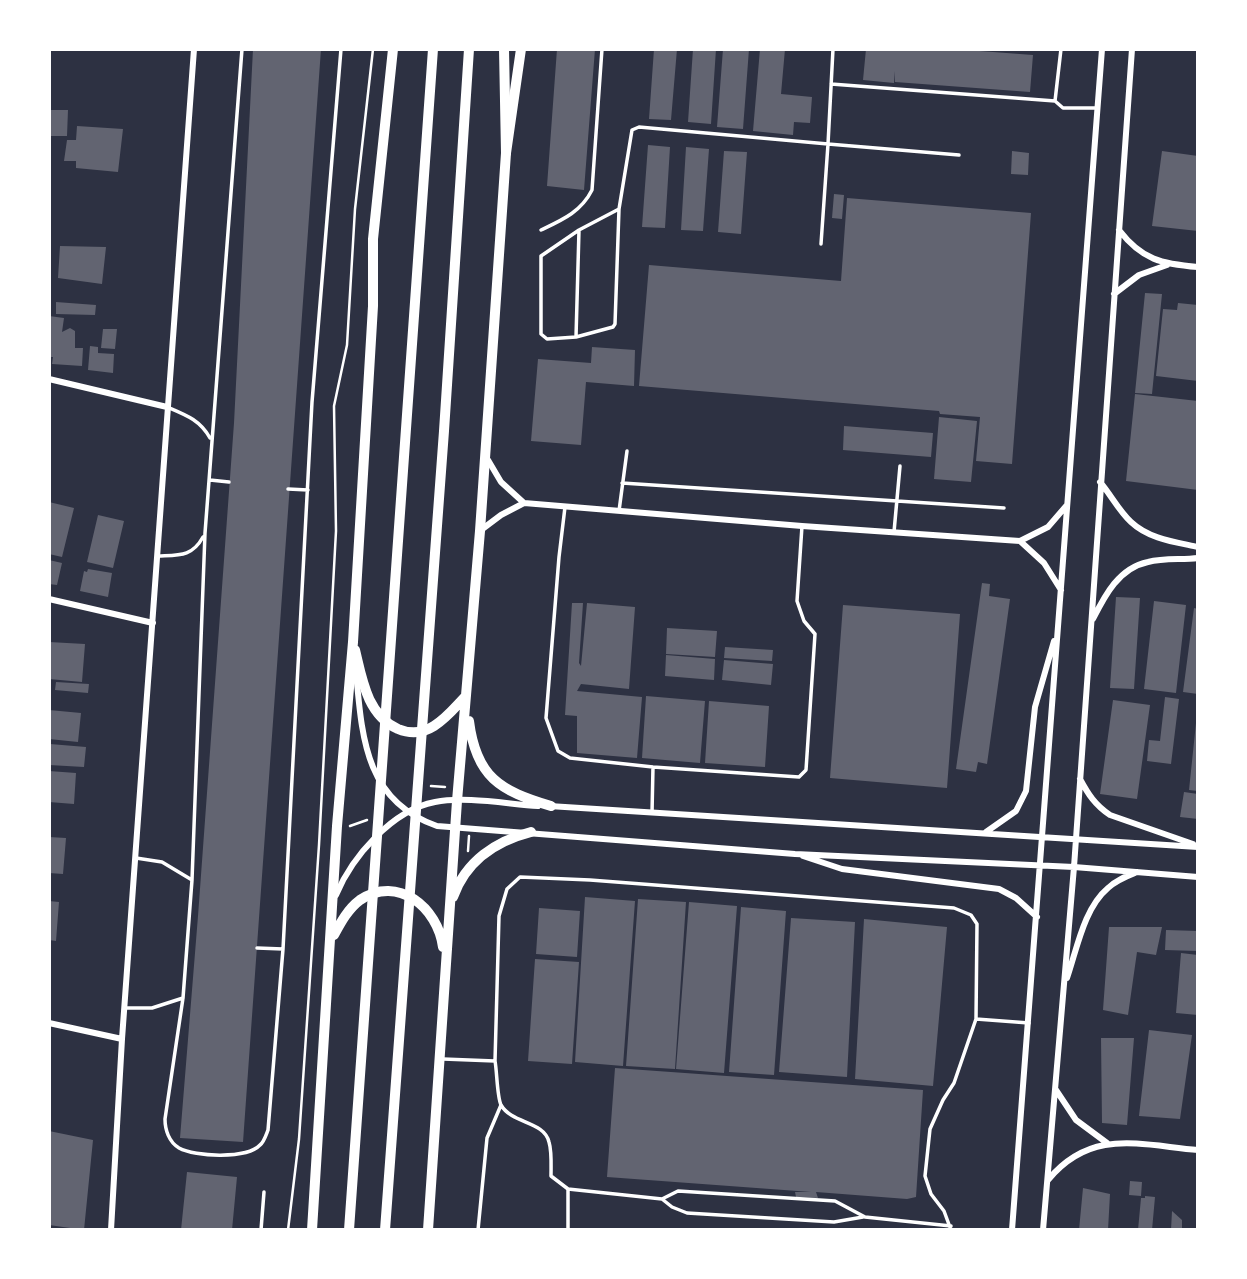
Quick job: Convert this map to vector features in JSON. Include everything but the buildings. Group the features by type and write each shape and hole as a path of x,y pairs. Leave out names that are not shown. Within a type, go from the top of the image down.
{"main road":[{"path":"312,1230 344,724 353,642 373,306 373,239 393,49"},
{"path":"349,1230 433,49"},
{"path":"385,1230 442,459 469,49"},
{"path":"504,49 506,153"},
{"path":"428,1230 506,153 521,49"},
{"path":"353,642 372,705 381,717 404,732 424,731 442,720 466,696"},
{"path":"466,696 474,751 489,777 518,796 551,806"},
{"path":"450,906 463,876 486,852 500,843 531,832"},
{"path":"332,938 345,916 360,900 383,892 407,895 427,908 434,918 442,939 446,967"}],"street":[{"path":"111,1230 122,1039 194,49"},
{"path":"1012,1230 1102,49"},
{"path":"1043,1230 1074,867 1132,49"},
{"path":"1119,230 1140,252 1168,264 1198,267"},
{"path":"1114,295 1139,275 1168,264"},
{"path":"49,379 167,407"},
{"path":"485,454 500,482 524,503"},
{"path":"1100,482 1131,522 1142,530 1198,547"},
{"path":"480,531 501,515 524,503 1020,541 1048,527 1068,504"},
{"path":"1020,541 1044,563 1061,590"},
{"path":"1090,624 1111,587 1135,566 1150,561 1198,558"},
{"path":"49,599 153,623"},
{"path":"985,833 1016,811 1026,791 1035,708 1058,625"},
{"path":"353,642 362,734 368,756 385,789 409,813 437,826 794,854 1041,865 1198,877"},
{"path":"1079,778 1090,798 1110,816 1198,846"},
{"path":"334,900 344,876 362,851 390,825 409,813 436,802 551,806 1198,846"},
{"path":"794,854 842,869 999,889 1016,898 1037,917"},
{"path":"1063,989 1085,927 1100,896 1108,887 1138,872"},
{"path":"49,1023 122,1039"},
{"path":"1055,1088 1076,1120 1107,1143"},
{"path":"1047,1182 1058,1167 1073,1156 1107,1143 1198,1150"}],"lane":[{"path":"242,49 205,533 192,880 183,998 165,1128 170,1139 180,1148 216,1154 250,1152 261,1144 268,1130 283,949 312,402 341,49"},
{"path":"541,230 572,215 586,202 592,190 602,49"},
{"path":"821,244 833,49"},
{"path":"1055,101 1060,49"},
{"path":"831,84 1055,101 1063,108 1097,108"},
{"path":"619,209 543,252 541,334 548,339 576,337 613,327 615,324 619,209 632,130 636,128 959,155"},
{"path":"576,337 579,230"},
{"path":"167,407 195,419 204,427 211,440"},
{"path":"619,511 626,451"},
{"path":"894,532 900,466"},
{"path":"209,480 229,482"},
{"path":"622,483 1004,508"},
{"path":"288,489 308,490"},
{"path":"565,507 546,718 558,751 570,758 653,767 799,777 806,770 815,634 804,621 797,601 802,526"},
{"path":"158,556 185,554 197,548 205,533"},
{"path":"652,813 653,767"},
{"path":"136,858 162,862 192,880"},
{"path":"478,1230 487,1138 500,1105 495,1061 499,916 507,890 520,877 954,908 971,915 977,924 976,1020 954,1083 930,1129 925,1177 931,1194 944,1211 951,1228 865,1217 834,1222 687,1213 662,1199 568,1189 551,1176 550,1143 546,1134 516,1119 500,1105"},
{"path":"187,943 196,943"},
{"path":"257,948 283,949"},
{"path":"125,1008 152,1008 183,998"},
{"path":"976,1020 1029,1023"},
{"path":"439,1059 495,1061"},
{"path":"568,1189 568,1230"},
{"path":"662,1199 678,1191 835,1201 865,1217"},
{"path":"261,1230 264,1192"}],"path":[{"path":"288,1230 299,1139 319,845 336,531 334,406 346,345 355,209 373,49"}]}
